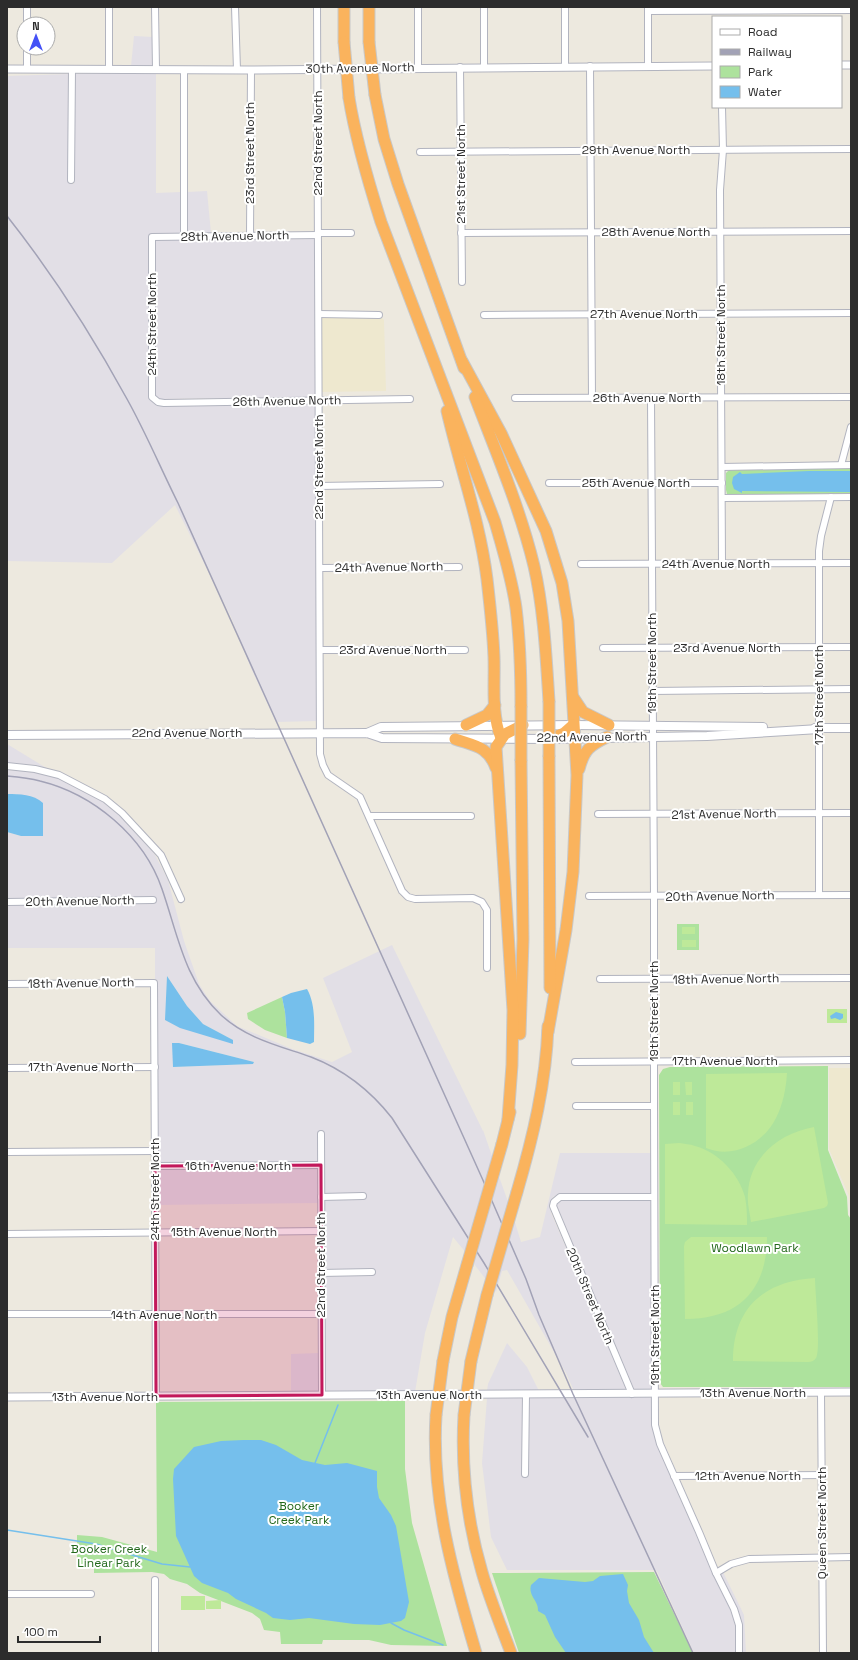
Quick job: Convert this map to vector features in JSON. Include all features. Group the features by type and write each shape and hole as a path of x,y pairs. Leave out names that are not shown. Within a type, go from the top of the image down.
{"highway":[{"path":"344,7 344,42 349,98 354,126 368,181 381,222 495,522 506,562 515,607 520,653 523,923 521,1016 517,1065 508,1119 502,1144 452,1318 443,1361 436,1415 435,1459 442,1521 455,1579 476,1653"},
{"path":"369,7 369,42 375,95 384,139 396,179 511,492 534,566 542,624 549,701 550,974 548,1032"},
{"path":"462,361 502,433 546,531 562,583 568,621 577,775 570,900 548,1032 541,1097 518,1192 487,1295 471,1361 464,1415 462,1458 470,1524 482,1573 511,1653"},
{"path":"438,374 456,449 477,526 485,564 493,628 495,705 497,725 501,738"},
{"path":"573,697 583,712 609,725"},
{"path":"466,725 487,715 495,705"},
{"path":"550,739 564,733 573,724"},
{"path":"508,1119 513,1010 496,747 501,738 510,730 523,725"},
{"path":"577,775 583,755 588,748 607,737"},
{"path":"455,739 483,749 487,752 492,758 497,773"}],"main road":[{"name":"22nd Avenue North","path":"367,733 381,727 466,725 573,724 851,728"},
{"name":"22nd Avenue North","path":"7,735 367,733 382,738 550,739 707,736 819,728"}],"street":[{"path":"109,7 109,69"},
{"path":"155,7 156,69"},
{"path":"235,7 237,70"},
{"name":"22nd Street North","path":"317,7 320,754 322,765 328,775 354,791 360,797 402,891 408,897 415,899 473,898 482,902 487,910 487,968"},
{"path":"418,7 418,67"},
{"path":"484,7 484,67"},
{"path":"565,7 565,66"},
{"path":"648,66 648,9 724,11 851,10 851,7"},
{"path":"839,10 839,16"},
{"path":"27,56 27,69"},
{"path":"590,66 592,398"},
{"name":"30th Avenue North","path":"7,69 251,70 418,67 712,66"},
{"name":"21st Street North","path":"460,67 462,282"},
{"path":"71,180 72,69"},
{"path":"184,70 184,237"},
{"name":"23rd Street North","path":"250,236 251,70"},
{"name":"18th Street North","path":"722,108 723,150 720,190 722,564"},
{"name":"29th Avenue North","path":"420,152 851,149"},
{"name":"28th Avenue North","path":"461,233 851,231"},
{"name":"28th Avenue North","path":"152,237 351,233"},
{"name":"24th Street North","path":"152,237 152,397 158,402 164,403"},
{"name":"27th Avenue North","path":"484,315 851,313"},
{"path":"319,314 379,315"},
{"name":"26th Avenue North","path":"515,398 851,397"},
{"name":"19th Street North","path":"651,398 652,736 654,814 655,1394 657,1435 716,1573 734,1609 739,1625 739,1653"},
{"name":"26th Avenue North","path":"164,403 410,400"},
{"path":"841,465 851,427"},
{"path":"722,467 851,465"},
{"name":"25th Avenue North","path":"549,484 722,483"},
{"path":"319,486 440,484"},
{"name":"17th Street North","path":"819,895 819,563 820,536 831,497"},
{"path":"722,498 851,497"},
{"name":"24th Avenue North","path":"581,564 851,563"},
{"name":"24th Avenue North","path":"320,568 459,567"},
{"name":"23rd Avenue North","path":"603,648 851,647"},
{"name":"23rd Avenue North","path":"320,650 465,650"},
{"path":"652,692 851,689"},
{"path":"7,766 35,768 59,775 105,799 122,812 161,854 181,899"},
{"name":"21st Avenue North","path":"598,814 851,812"},
{"path":"369,816 471,816"},
{"name":"20th Avenue North","path":"589,896 654,897 851,895"},
{"name":"20th Avenue North","path":"7,902 153,900"},
{"name":"18th Avenue North","path":"600,979 654,980 851,978"},
{"name":"24th Street North","path":"154,982 156,1396"},
{"name":"18th Avenue North","path":"7,984 154,982"},
{"name":"17th Avenue North","path":"575,1062 851,1060"},
{"name":"17th Avenue North","path":"7,1068 155,1067"},
{"path":"576,1106 654,1106"},
{"name":"22nd Street North","path":"321,1134 322,1395"},
{"path":"7,1152 155,1151"},
{"name":"16th Avenue North","path":"155,1166 320,1165"},
{"path":"321,1197 363,1196"},
{"name":"20th Street North","path":"632,1394 553,1206 556,1199 560,1198 654,1197"},
{"name":"15th Avenue North","path":"7,1234 321,1231"},
{"path":"321,1273 372,1272"},
{"name":"14th Avenue North","path":"7,1314 322,1314"},
{"name":"13th Avenue North","path":"7,1397 851,1392"},
{"name":"Queen Street North","path":"821,1393 823,1653"},
{"path":"525,1474 526,1394"},
{"name":"12th Avenue North","path":"674,1476 822,1475"},
{"path":"716,1573 731,1564 749,1559 851,1558"},
{"path":"154,1580 155,1653"},
{"path":"7,1594 91,1594"}],"highlighted area":[{"path":"321,1165 322,1395 156,1396 155,1166"}],"shaded area":[{"path":"134,36 153,37 153,66 131,66"},
{"path":"156,73 156,193 181,192 181,234 149,234 149,397 161,406 316,404 317,721 276,722 251,668 231,617 175,505 112,563 7,561 7,76 69,74 68,183 74,184 75,74"},
{"path":"207,191 211,233 186,234 187,192"},
{"path":"315,239 316,397 159,399 155,395 155,240"},
{"path":"319,315 379,315 384,320 386,391 319,392"},
{"path":"7,744 48,769 36,765 7,763"},
{"path":"7,770 35,772 58,778 81,789 103,802 120,815 140,836 155,855 168,880 184,941 199,984 210,1001 237,1026 292,1049 332,1062 352,1052 323,978 392,945 483,1130 494,1162 467,1254 453,1237 425,1333 415,1392 325,1392 324,1276 375,1275 374,1269 324,1269 324,1200 366,1199 366,1193 324,1194 324,1131 318,1131 318,1162 158,1163 157,980 155,979 155,948 7,948 7,905 155,904 155,898 7,899 7,832 21,836 17,794 7,794","holes":["167,976 187,1006 203,1024 233,1040 166,1020","179,1043 254,1062 253,1064 173,1067 173,1044"]},
{"path":"829,1068 851,1068 851,1216 849,1196 829,1149"},
{"path":"560,1153 651,1153 651,1194 557,1195 553,1197 550,1205 551,1213 628,1390 574,1391 566,1373 507,1270 502,1271 496,1292 492,1287 514,1219 521,1242 540,1237"},
{"path":"318,1168 318,1203 158,1205 158,1169"},
{"path":"497,1171 511,1210 487,1281 471,1260"},
{"path":"651,1200 652,1390 634,1390 556,1206 558,1202 561,1201"},
{"path":"507,1343 527,1367 539,1391 487,1391 488,1384"},
{"path":"319,1353 319,1392 291,1392 291,1354"},
{"path":"524,1397 522,1476 528,1477 529,1397 652,1397 654,1436 712,1571 731,1610 736,1626 737,1653 694,1653 657,1571 507,1570 491,1537 482,1463 487,1398"},
{"path":"723,1572 744,1615 746,1653 742,1653 742,1625 738,1610 720,1574"}],"green space":[{"path":"851,467 851,494 731,495 727,494 726,490 726,473 730,469"},
{"path":"677,924 699,924 699,950 677,950"},
{"path":"682,927 695,927 695,934 682,934"},
{"path":"682,940 696,940 696,947 682,947"},
{"path":"282,997 287,1038 265,1030 248,1019 247,1013"},
{"path":"827,1009 847,1009 847,1023 827,1023"},
{"name":"Woodlawn Park","path":"828,1066 828,1150 847,1197 848,1215 851,1219 851,1387 663,1387 660,1383 659,1075 663,1069 670,1067"},
{"path":"787,1073 781,1107 776,1118 763,1135 755,1142 737,1150 726,1152 706,1148 706,1074"},
{"path":"673,1082 680,1082 680,1095 673,1095"},
{"path":"685,1082 692,1082 692,1095 686,1095"},
{"path":"673,1102 680,1102 680,1115 673,1115"},
{"path":"686,1102 693,1102 693,1115 686,1115"},
{"path":"814,1127 828,1203 827,1206 824,1208 751,1222 748,1194 754,1169 760,1158 778,1141 801,1130"},
{"path":"679,1143 693,1145 712,1153 733,1172 745,1197 747,1208 747,1225 665,1224 665,1144"},
{"path":"691,1237 767,1237 766,1256 762,1272 755,1286 746,1298 735,1307 721,1314 704,1318 685,1319 684,1246 685,1242"},
{"path":"815,1278 818,1344 816,1358 808,1362 733,1361 734,1342 739,1326 745,1312 755,1301 767,1292 781,1285 797,1280"},
{"name":"Booker Creek Park","path":"405,1401 405,1469 412,1523 447,1646 391,1645 369,1640 323,1640 322,1644 281,1644 280,1632 264,1630 260,1619 252,1613 200,1593 187,1584 170,1579 164,1574 152,1572 94,1573 94,1566 77,1566 77,1535 102,1537 157,1552 156,1402"},
{"path":"654,1572 693,1653 519,1653 492,1573"},
{"path":"181,1596 205,1596 205,1610 181,1610"},
{"path":"221,1600 221,1609 206,1609 206,1601"}],"water":[{"path":"851,471 851,492 742,491 742,493 734,489 732,483 733,477 740,472 742,474"},
{"path":"7,794 31,796 43,803 43,836 21,836 7,832"},
{"path":"167,976 187,1006 203,1024 233,1040 233,1044 180,1028 165,1020"},
{"path":"307,989 312,1002 314,1015 314,1042 310,1044 287,1038 282,997"},
{"path":"836,1012 843,1014 843,1018 840,1020 835,1018 831,1019 830,1016"},
{"path":"172,1043 179,1043 254,1062 253,1064 173,1067"},
{"path":"261,1440 276,1445 302,1460 325,1465 347,1463 377,1471 379,1498 391,1515 396,1526 409,1602 405,1618 401,1621 380,1625 354,1624 309,1618 290,1620 273,1618 266,1613 236,1599 228,1593 202,1583 194,1576 176,1536 173,1479 174,1469 194,1447 221,1441"},
{"path":"623,1574 628,1585 627,1591 629,1603 639,1620 644,1637 654,1653 566,1653 555,1637 545,1615 538,1611 537,1604 530,1589 531,1585 539,1578 585,1582 593,1581 600,1576"}],"waterway":[{"path":"315,1463 338,1405"},
{"path":"7,1530 96,1544 162,1564 190,1567"},
{"path":"391,1623 404,1630 443,1645"}],"railway":[{"path":"7,216 56,282 86,328 114,375 147,438 178,503 482,1178 526,1279 539,1315 573,1394 693,1653"},
{"path":"7,776 40,781 60,787 79,796 114,820 129,835 143,852 154,870 162,889 190,972 208,1001 221,1015 231,1023 253,1036 311,1057 335,1068 366,1090 384,1108 392,1118 484,1263 588,1437"}],"park label":[{"name":"Booker Creek Linear Park","path":"109,1556"}]}
